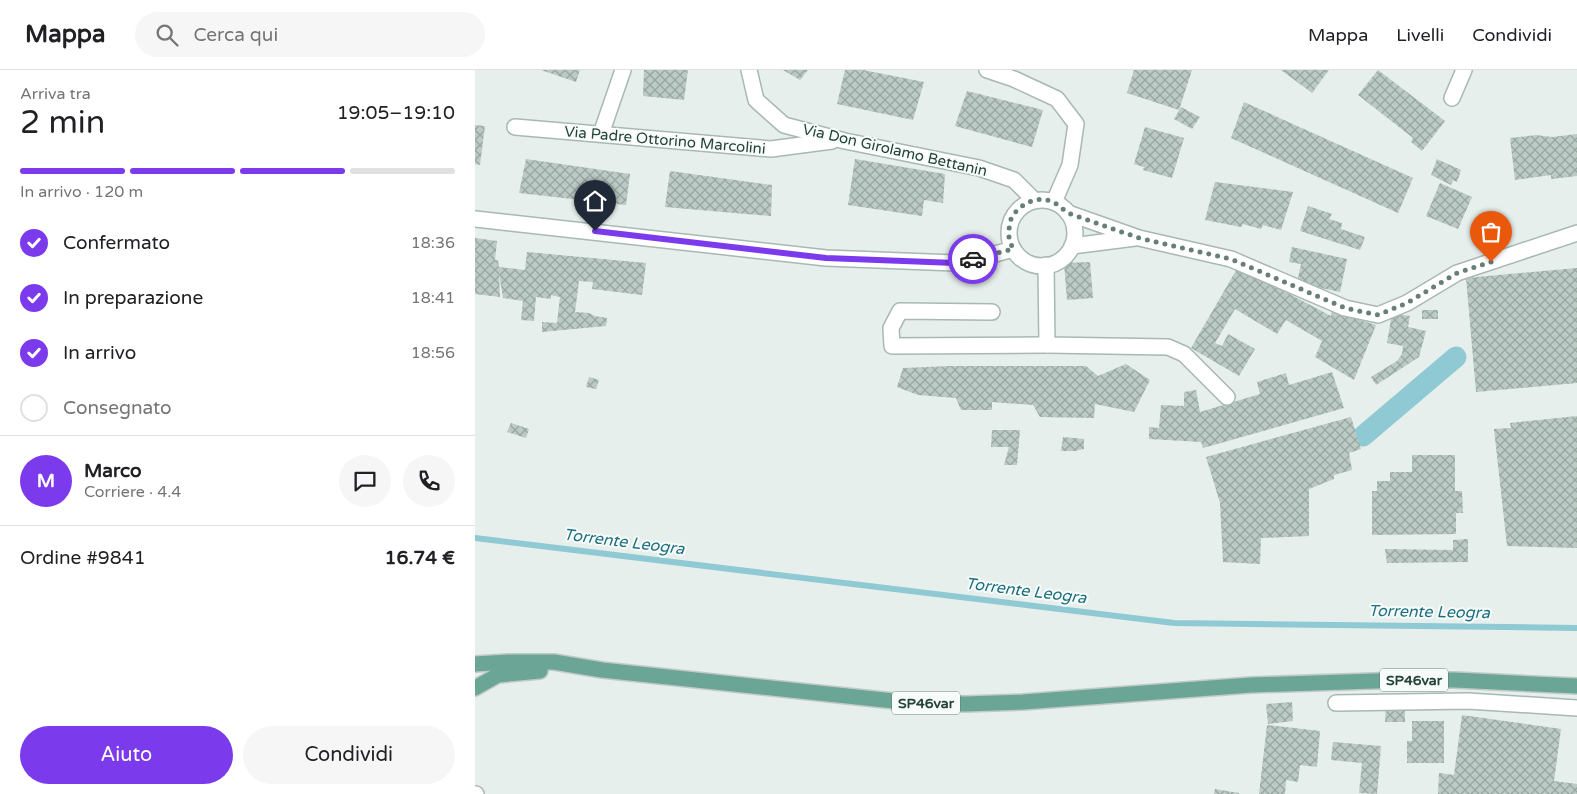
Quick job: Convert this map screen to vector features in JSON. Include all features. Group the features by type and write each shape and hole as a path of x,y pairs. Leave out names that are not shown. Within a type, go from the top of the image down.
{"main road":[{"name":"SP46var","path":"475,664 553,662 602,670 913,703 1023,702 1251,684 1455,680 1577,686"},
{"name":"SP46var","path":"475,688 498,675 531,671 602,670"}],"street":[{"path":"601,134 623,70"},
{"name":"Via Don Girolamo Bettanin","path":"749,70 756,100 784,125 845,140 979,168 1014,180 1034,200"},
{"path":"987,70 1014,79 1057,100 1077,124 1070,165 1054,202"},
{"path":"1452,98 1464,70"},
{"name":"Via Padre Ottorino Marcolini","path":"515,127 771,149 815,142 845,140"},
{"path":"1068,213 1075,229 1075,238 1066,255 1057,262 1046,265 1037,265 1019,257 1013,249 1009,234 1011,219 1017,210 1025,204 1034,200 1044,199 1054,202 1068,213 1139,238 1231,259 1345,308 1378,315 1407,303 1457,273 1577,232"},
{"path":"475,219 826,258 955,263 1013,249"},
{"path":"1072,246 1139,238"},
{"path":"1046,265 1047,345"},
{"path":"992,312 899,311 891,328 892,346 1047,345 1168,347 1184,354 1227,397"},
{"path":"1336,703 1468,701 1577,708"}],"building":[{"path":"541,70 580,70 576,82"},
{"path":"644,70 688,70 684,100 643,96"},
{"path":"783,70 808,70 800,80"},
{"path":"845,70 863,70 924,82 913,120 837,104"},
{"path":"1134,70 1192,70 1179,110 1127,93"},
{"path":"1281,70 1329,70 1312,93"},
{"path":"1378,70 1445,121 1422,151 1411,142 1413,138 1358,95"},
{"path":"967,91 1043,110 1032,147 955,126"},
{"path":"1244,102 1413,178 1398,213 1231,138"},
{"path":"1181,107 1200,117 1192,129 1174,119"},
{"path":"475,125 485,126 480,165 475,164"},
{"path":"1145,127 1184,138 1172,178 1143,170 1144,167 1134,164"},
{"path":"1577,134 1577,176 1551,179 1551,175 1515,180 1510,138 1536,135 1552,137"},
{"path":"526,159 630,174 626,205 519,193"},
{"path":"855,159 945,174 943,203 924,200 922,216 848,205"},
{"path":"1437,159 1461,170 1457,182 1453,180 1451,185 1431,175"},
{"path":"670,171 772,185 771,216 665,207"},
{"path":"1215,182 1293,192 1281,230 1263,225 1261,229 1243,224 1241,227 1205,220"},
{"path":"1440,183 1472,197 1458,229 1426,216"},
{"path":"1308,206 1332,214 1329,219 1342,223 1341,229 1365,237 1360,250 1300,231"},
{"path":"475,238 497,241 495,260 498,260 499,267 525,270 527,252 646,263 642,295 592,289 593,282 579,281 575,312 589,313 607,318 606,326 542,332 542,322 557,323 560,297 551,295 551,299 536,297 534,321 521,320 523,301 503,298 499,273 500,297 475,294"},
{"path":"1292,247 1347,259 1340,292 1297,283 1301,264 1289,262"},
{"path":"1090,262 1093,298 1067,300 1064,263"},
{"path":"1238,267 1331,316 1332,312 1376,325 1354,380 1315,357 1322,341 1286,320 1277,334 1235,309 1215,343 1222,346 1228,334 1255,349 1239,376 1191,348"},
{"path":"1577,268 1577,383 1476,392 1466,278"},
{"path":"1422,310 1438,310 1438,319 1422,319"},
{"path":"1392,313 1410,316 1408,327 1426,331 1419,357 1376,385 1371,377 1397,361 1402,354 1403,346 1387,343"},
{"path":"1126,364 1150,380 1134,412 1095,404 1094,418 1040,417 1033,405 992,402 992,410 961,410 956,398 918,395 897,387 903,368 1086,366 1098,376"},
{"path":"1332,372 1344,408 1203,448 1201,442 1149,439 1149,427 1159,428 1161,405 1184,406 1184,392 1196,390 1200,412 1260,394 1257,382 1286,373 1289,385"},
{"path":"589,377 599,380 596,389 586,387"},
{"path":"1577,416 1577,548 1507,546 1494,429 1511,428 1510,423"},
{"path":"1351,417 1361,449 1349,453 1352,470 1334,475 1334,479 1309,489 1309,536 1261,538 1260,564 1223,562 1220,503 1206,457"},
{"path":"511,423 529,429 526,438 507,432"},
{"path":"992,430 1020,430 1017,465 1004,465 1009,447 991,447"},
{"path":"1063,437 1084,439 1084,449 1061,451"},
{"path":"1412,455 1455,455 1455,491 1462,491 1463,513 1456,513 1456,534 1372,535 1372,491 1377,491 1377,481 1390,481 1390,472 1412,472"},
{"path":"1468,539 1468,562 1387,563 1385,549 1453,550 1453,540"},
{"path":"1292,702 1293,721 1268,724 1266,704"},
{"path":"1386,706 1405,706 1405,722 1385,722"},
{"path":"1462,715 1561,729 1554,781 1577,784 1577,794 1438,794 1439,773 1454,775"},
{"path":"1412,721 1444,721 1444,763 1407,763 1407,741 1412,741"},
{"path":"1267,725 1320,731 1317,767 1300,765 1298,782 1286,780 1285,794 1259,794"},
{"path":"1333,742 1381,746 1377,794 1359,793 1362,763 1331,760"},
{"path":"1215,789 1239,793 1239,794 1214,794"}],"waterway":[{"path":"1363,436 1456,357"},
{"name":"Torrente Leogra","path":"475,538 1174,623 1577,628"}],"way so far":[{"path":"973,259 1013,249 1009,239 1011,219 1017,210 1025,204 1034,200 1044,199 1062,206 1068,213 1139,238 1231,259 1345,308 1378,315 1407,303 1457,273 1491,262"}],"route":[{"path":"595,231 826,258 955,263 973,259"}]}
